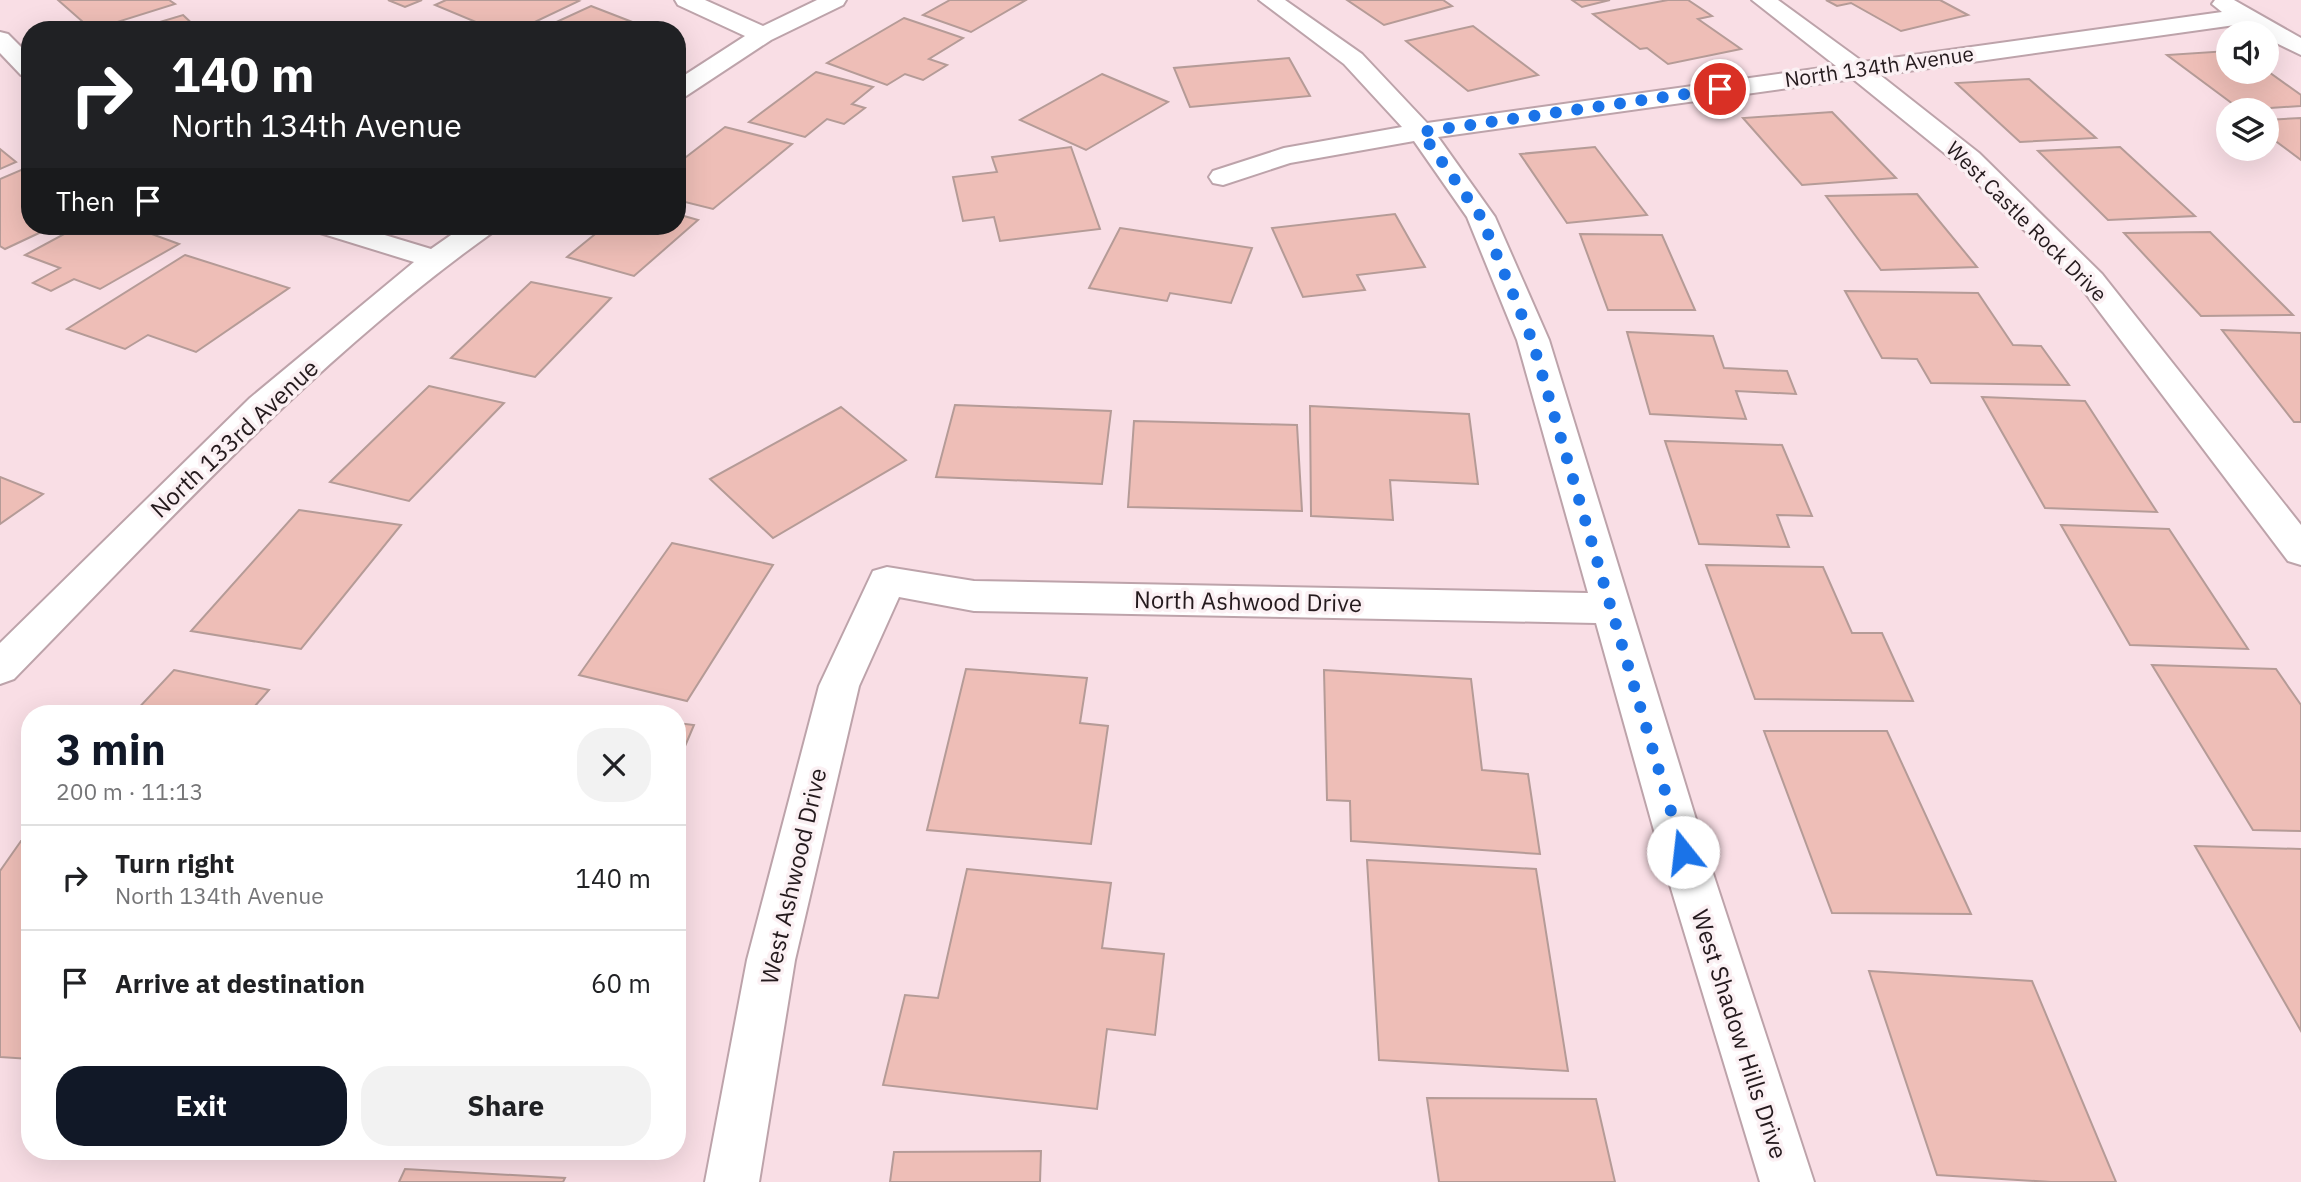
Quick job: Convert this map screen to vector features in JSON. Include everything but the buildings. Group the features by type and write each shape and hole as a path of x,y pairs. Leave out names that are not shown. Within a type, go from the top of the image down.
{"street":[{"path":"686,0 763,34"},
{"path":"686,85 763,34 835,0"},
{"name":"West Shadow Hills Drive","path":"1270,0 1353,60 1421,132 1481,217 1532,340 1683,852 1787,1182"},
{"name":"West Castle Rock Drive","path":"1763,0 1891,94 1969,159 2091,279 2301,551"},
{"path":"2217,0 2301,48"},
{"name":"North 134th Avenue","path":"1223,177 1284,156 1421,132 2247,16"},
{"path":"0,39 21,61"},
{"path":"354,235 436,259"},
{"name":"North 133rd Avenue","path":"0,668 262,406 436,259 470,235"},
{"name":"North Ashwood Drive","path":"887,580 974,596 1611,608"},
{"name":"West Ashwood Drive","path":"732,1182 771,960 839,686 887,580"}],"route":[{"path":"1683,852 1532,340 1481,217 1421,132 1720,89"}]}
